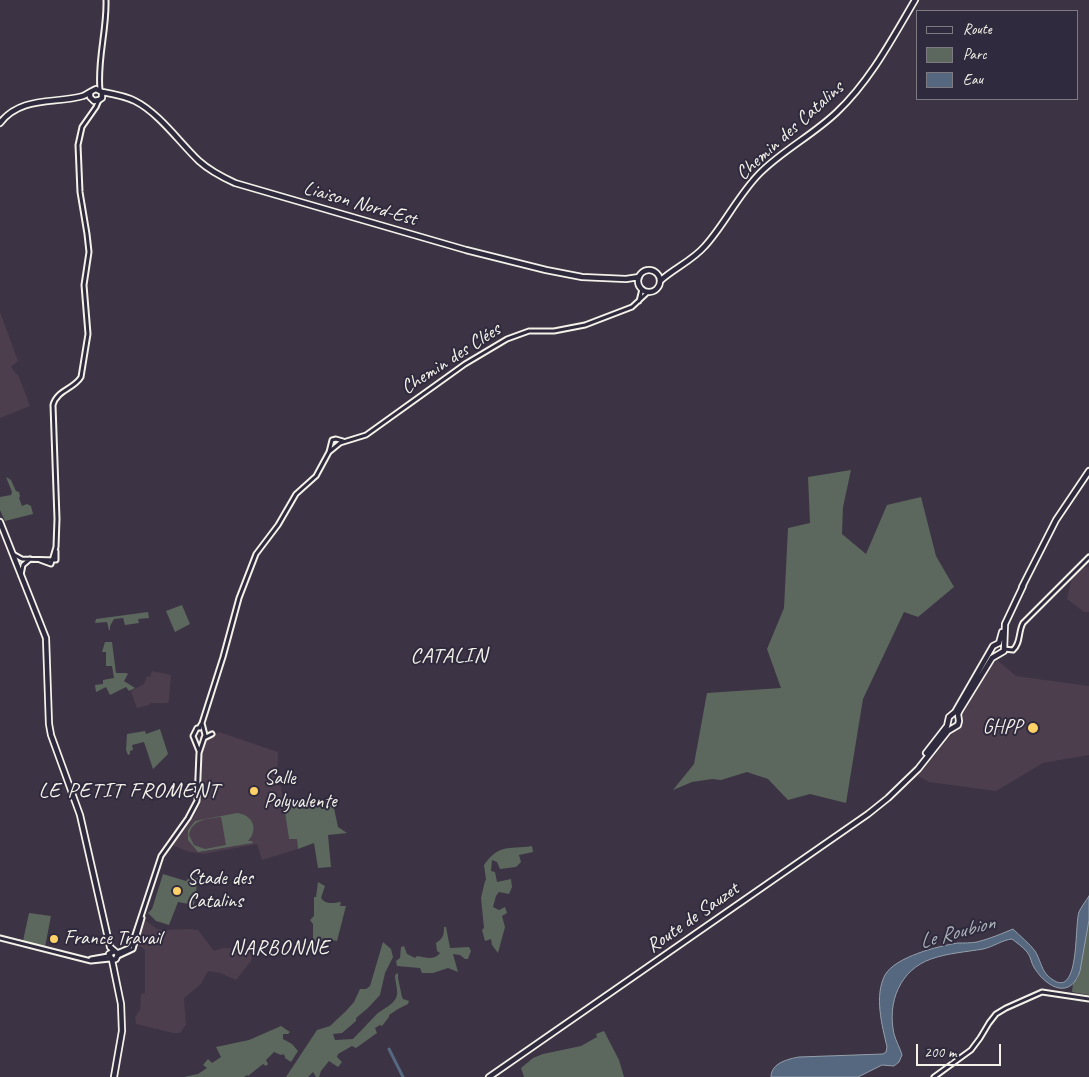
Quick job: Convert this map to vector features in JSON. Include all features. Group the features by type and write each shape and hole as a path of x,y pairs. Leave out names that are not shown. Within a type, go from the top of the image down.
{"main road":[{"name":"Chemin des Catalins","path":"660,280 690,260 706,245 748,186 761,172 820,127 849,100 876,64 915,0"},
{"name":"Liaison Nord-Est","path":"95,94 114,95 136,102 151,112 200,162 216,174 235,184 466,250 546,270 582,277 626,279 639,277"},
{"path":"0,123 12,112 23,106 95,94"},
{"path":"95,94 100,99"},
{"path":"95,94 100,99"},
{"path":"100,99 114,95"},
{"path":"647,271 656,274 660,280 657,288 648,292 640,287 639,277 643,273 647,271"},
{"name":"Chemin des Catalins","path":"656,274 670,272"},
{"name":"Liaison Nord-Est","path":"626,279 640,287"},
{"path":"956,715 960,720 958,725 950,726 948,719 956,715 960,710 992,658 996,654 1001,654 1003,622 1056,520 1089,472"},
{"path":"0,522 46,638 49,718 52,735 80,815 113,956 121,1004 122,1031 114,1077"},
{"path":"956,715 993,650 994,645 1002,646"},
{"path":"993,650 996,654"},
{"name":"Route de Sauzet","path":"489,1077 868,814 918,769 950,726"}],"street":[{"path":"92,112 104,40 106,0"},
{"path":"40,560 51,564 56,547 55,399 81,377 88,334 84,285 89,252 80,192 78,145 82,127 100,99"},
{"path":"638,303 640,287"},
{"name":"Chemin des Clées","path":"202,730 202,723 239,598 256,554 278,526 296,494 316,476 336,443 366,435 465,364 507,339 529,331 554,331 575,328 623,312 638,303 648,292"},
{"path":"13,554 22,559 54,559"},
{"path":"1002,646 1013,650 1016,647 1023,623 1089,556"},
{"path":"17,564 22,559"},
{"path":"22,576 23,565 30,559"},
{"path":"17,564 23,565"},
{"path":"129,948 164,850 188,818 197,801 199,753 203,740 202,730"},
{"path":"196,741 203,740 212,734 202,730 194,733 194,738 199,753"},
{"path":"0,938 85,960 130,952 134,947 148,896"},
{"path":"113,956 134,947"},
{"path":"934,1077 971,1050 988,1023 996,1014 1006,1008 1042,992 1089,999"}],"shaded area":[{"path":"0,312 18,361 11,367 19,377 30,406 0,418"},
{"path":"1089,566 1089,612 1084,612 1067,599 1072,577 1081,569"},
{"path":"997,660 1016,676 1089,686 1089,755 1043,763 996,791 929,782 918,776 963,720 962,715 991,666"},
{"path":"152,671 171,675 169,701 167,703 150,703 149,705 137,708 131,691 144,684 147,676 150,677"},
{"path":"219,732 278,752 277,783 281,787 289,839 297,839 298,849 262,860 257,844 203,854 190,852 174,846 173,844 195,815 202,799 202,745 206,739"},
{"path":"146,921 157,929 198,930 214,951 223,948 246,949 252,956 251,961 236,980 220,973 208,971 201,984 184,998 186,1025 180,1033 136,1024 135,1017 140,1010 141,994 145,993 145,950 138,945 143,922"}],"green space":[{"path":"851,470 843,507 842,534 866,554 887,505 921,497 936,556 954,587 918,617 904,612 863,699 846,803 810,794 788,800 768,779 747,772 721,780 712,779 692,782 673,790 694,764 707,693 781,688 767,649 784,608 788,528 810,523 808,477"},
{"path":"6,477 11,480 16,491 19,492 22,506 27,504 31,506 33,514 5,521 0,510 0,497 11,495 12,492"},
{"path":"182,605 190,624 175,632 166,611"},
{"path":"148,612 149,618 138,619 139,623 125,625 123,618 114,619 110,630 107,622 95,623 96,619"},
{"path":"105,642 112,642 116,673 128,674 124,681 135,688 129,691 126,687 110,695 106,687 96,692 95,685 103,684 103,680 114,678 112,666 106,666 106,652 102,652"},
{"path":"160,729 168,754 153,769 144,742 132,745 133,750 128,755 126,750 127,734 145,731 146,734"},
{"path":"332,798 337,801 334,808 338,827 347,833 328,835 331,867 318,868 314,843 298,849 297,839 289,839 284,806"},
{"path":"237,813 243,814 253,823 253,832 248,841 253,843 198,852 188,840 188,830 195,821","holes":["221,817 226,845 205,849 194,845 189,835 193,826 197,823"]},
{"path":"532,846 533,852 519,855 521,862 516,867 500,869 497,862 492,860 491,871 495,872 497,882 511,879 512,887 509,894 499,892 493,907 499,910 505,907 507,913 502,916 505,927 498,953 492,945 491,939 485,941 482,930 484,928 481,898 486,880 484,865 500,850"},
{"name":"Stade des Catalins","path":"163,874 186,881 189,878 198,878 194,905 178,902 169,925 156,921 148,913 152,909"},
{"path":"318,882 325,886 321,898 325,902 341,902 340,906 346,906 337,941 323,938 321,943 313,941 313,924 310,920 314,916 314,897 316,897"},
{"path":"29,913 51,916 45,947 23,941"},
{"path":"1089,920 1089,995 1072,992 1073,983 1078,978"},
{"path":"444,927 446,927 450,948 469,947 471,951 468,959 453,954 458,972 448,968 433,973 422,973 420,968 397,966 396,961 400,958 401,947 404,946 407,954 415,958 417,956 429,958 438,955 440,953 437,951 436,943 443,936"},
{"path":"383,942 391,949 393,957 385,973 380,995 342,1033 333,1034 335,1040 353,1039 378,1013 394,1002 397,993 395,975 398,973 402,997 409,1001 408,1004 389,1015 382,1026 380,1025 375,1028 377,1033 356,1048 352,1046 338,1054 337,1057 342,1062 338,1067 329,1061 319,1077 316,1077 313,1072 308,1077 286,1077 317,1030 330,1026 354,1002 360,989 366,989 370,986"},
{"path":"281,1026 290,1032 283,1034 283,1039 292,1044 298,1051 291,1062 283,1054 274,1052 266,1060 268,1064 266,1066 263,1064 248,1076 184,1077 198,1074 207,1068 203,1065 208,1059 212,1063 221,1057 216,1047 249,1040"},
{"path":"604,1031 619,1060 624,1077 524,1077 521,1068 533,1058 581,1046 597,1037 596,1034"}],"water":[{"path":"1089,896 1089,920 1080,971 1076,980 1071,985 1059,988 1046,982 1034,967 1027,952 1012,939 983,949 937,957 920,964 911,971 904,979 894,999 892,1022 894,1034 902,1055 899,1062 894,1066 882,1065 858,1077 771,1077 777,1065 799,1057 883,1054 886,1052 887,1047 879,1001 882,983 890,969 918,953 958,943 977,942 1013,929 1035,951 1047,975 1058,982 1066,981 1071,973 1074,961 1079,912"}],"waterway":[{"path":"389,1049 403,1077"}],"place":[{"name":"GHPP","path":"1033,728"},
{"name":"Salle Polyvalente","path":"254,791"},
{"name":"Stade des Catalins","path":"177,891"},
{"name":"France Travail","path":"54,939"}],"district":[{"name":"CATALIN","path":"449,656"},
{"name":"LE PETIT FROMENT","path":"129,791"},
{"name":"NARBONNE","path":"280,948"}],"water label":[{"name":"Le Roubion","path":"957,933"}]}
